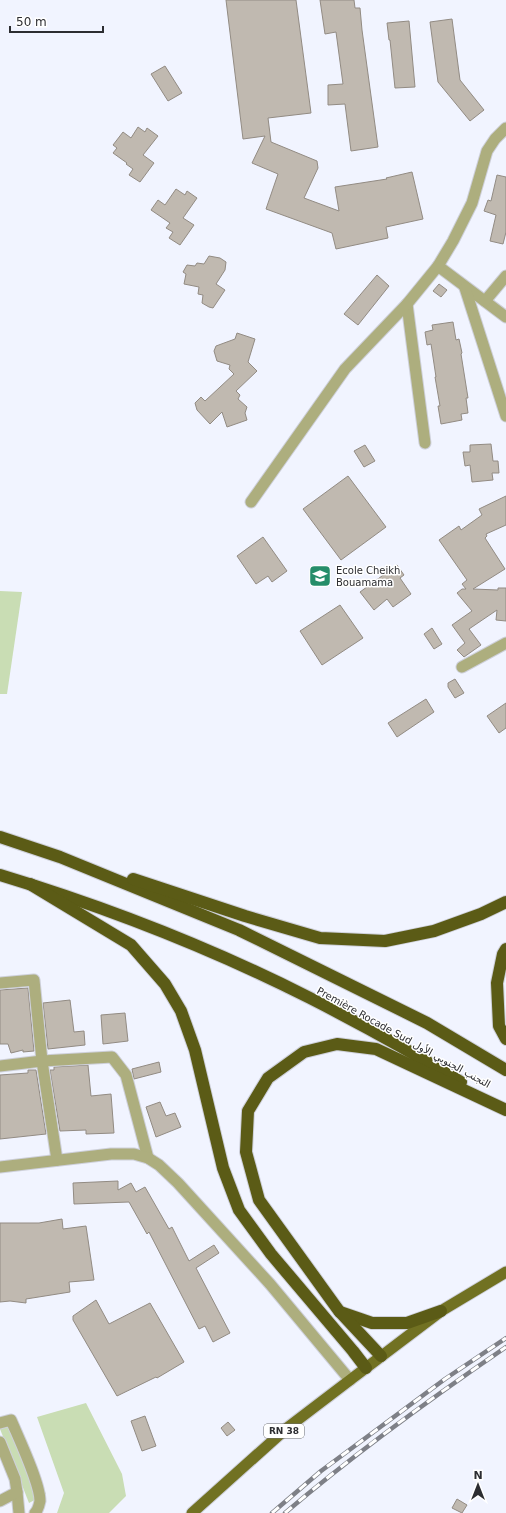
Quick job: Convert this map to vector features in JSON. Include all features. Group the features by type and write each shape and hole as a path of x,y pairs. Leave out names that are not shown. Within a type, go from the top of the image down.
{"highway":[{"name":"Première Rocade Sud التجنب الجنوبي الأول","path":"0,837 60,857 239,930 427,1023 506,1070"},
{"path":"60,857 169,890 245,916 320,938 385,941 434,931 482,914 506,902"},
{"name":"Première Rocade Sud التجنب الجنوبي الأول","path":"0,875 120,915 221,956 310,998 408,1051 506,1109"},
{"path":"30,884 131,945 165,984 181,1011 195,1050 224,1168 239,1210 270,1254 354,1351 366,1368"},
{"path":"506,949 503,954 497,983 499,1026 506,1039"},
{"path":"381,1356 339,1311 259,1200 246,1152 248,1111 268,1078 304,1052 337,1044 376,1049 506,1109"},
{"path":"339,1311 372,1323 408,1323 441,1311"}],"main road":[{"name":"RN 38","path":"192,1513 288,1428 381,1356 441,1311 506,1272"}],"street":[{"path":"251,502 345,369 407,304 438,266 453,241 472,203 488,151 495,139 506,128"},
{"path":"438,266 465,288 486,301 506,317"},
{"path":"486,301 506,276"},
{"path":"465,288 506,416"},
{"path":"407,304 425,443"},
{"path":"462,667 506,643"},
{"path":"0,983 34,980 42,1061 57,1160"},
{"path":"0,1066 42,1061 112,1057 126,1075 148,1158"},
{"path":"0,1167 111,1154 134,1154 148,1158 159,1165 178,1183 270,1284 350,1380"},
{"path":"0,1423 11,1420 36,1484 40,1500 39,1506 35,1513"},
{"path":"0,1442 14,1479 19,1513"},
{"path":"0,1502 17,1492"}],"green space":[{"path":"0,591 22,592 7,694 0,694"},
{"path":"86,1403 122,1474 126,1496 109,1513 57,1513 64,1493 37,1417"},
{"path":"14,1424 46,1494 29,1503 0,1429"}],"building":[{"path":"226,0 296,0 311,113 268,118 271,142 317,161 318,168 304,198 339,211 335,187 387,179 386,178 412,172 423,219 386,227 388,238 336,249 332,233 266,209 278,174 252,163 265,136 243,139"},
{"path":"320,0 354,0 355,8 360,8 378,147 351,151 345,104 328,105 328,85 343,84 336,32 325,34"},
{"path":"452,19 460,80 484,110 470,121 438,82 430,22"},
{"path":"409,21 415,87 395,88 387,23"},
{"path":"165,66 182,93 168,101 151,74"},
{"path":"138,127 145,132 147,128 158,136 143,155 154,163 140,182 129,175 133,169 113,153 117,148 113,145 123,132 131,138"},
{"path":"497,175 506,177 506,232 503,244 490,241 496,215 484,211 488,200 491,201"},
{"path":"176,189 185,195 187,191 197,198 183,218 194,225 180,245 169,238 173,232 166,228 170,223 151,210 158,200 165,205"},
{"path":"209,256 220,258 226,262 225,270 216,284 225,290 213,308 202,303 203,295 198,294 199,287 184,284 186,274 183,272 187,265 195,266 197,263 204,264"},
{"path":"377,275 389,286 358,325 344,314"},
{"path":"439,284 447,290 441,297 433,291"},
{"path":"453,322 456,340 459,339 462,353 468,398 466,398 468,413 461,414 462,420 441,424 438,406 440,406 431,344 427,345 425,332 433,330 432,325"},
{"path":"237,333 255,339 248,362 257,371 236,391 240,395 238,399 247,407 245,413 247,420 227,427 222,412 210,424 197,410 195,403 201,397 205,401 234,374 229,369 230,365 217,361 214,351 216,346 235,339"},
{"path":"491,444 493,461 498,461 499,473 492,473 493,480 472,482 470,465 465,466 463,452 470,452 470,445"},
{"path":"365,445 375,461 364,467 354,451"},
{"path":"348,476 386,527 341,560 303,509"},
{"path":"506,496 506,525 486,534 487,536 485,538 505,569 473,589 498,590 498,588 506,588 506,621 496,620 497,610 469,629 481,645 464,657 457,650 465,643 452,625 472,611 457,593 462,589 466,589 462,584 467,580 439,540 459,526 461,530 482,515 479,509"},
{"path":"263,537 287,571 272,582 268,576 256,584 237,556"},
{"path":"397,565 404,575 400,578 411,594 393,607 387,599 374,610 360,592"},
{"path":"340,605 363,638 322,665 300,631"},
{"path":"432,628 442,644 434,649 424,634"},
{"path":"455,679 464,693 455,698 448,687 448,683"},
{"path":"426,699 434,712 397,737 388,723"},
{"path":"506,703 506,728 499,733 487,716"},
{"path":"28,988 34,1051 23,1052 23,1050 11,1053 8,1044 0,1044 0,990"},
{"path":"70,1000 74,1032 84,1031 85,1045 48,1049 43,1003"},
{"path":"125,1013 128,1041 103,1044 101,1015"},
{"path":"159,1062 161,1072 134,1079 132,1069"},
{"path":"88,1065 91,1096 111,1094 114,1133 86,1134 86,1130 60,1131 50,1070 54,1070 54,1067"},
{"path":"28,1070 36,1070 46,1134 0,1139 0,1075 28,1073"},
{"path":"160,1102 166,1116 175,1113 181,1127 156,1137 146,1107"},
{"path":"118,1181 118,1190 131,1183 136,1192 145,1187 169,1229 172,1227 189,1261 214,1245 219,1253 196,1268 230,1333 213,1342 205,1326 199,1329 149,1232 147,1234 129,1202 74,1204 73,1183"},
{"path":"62,1219 63,1229 86,1226 94,1280 69,1282 70,1292 26,1299 26,1303 10,1301 0,1302 0,1223 39,1223"},
{"path":"96,1300 109,1324 150,1303 184,1362 157,1378 156,1377 117,1396 73,1320 73,1316"},
{"path":"145,1416 156,1446 142,1451 131,1421"},
{"path":"228,1422 235,1430 227,1436 221,1428"},
{"path":"457,1499 467,1505 462,1513 452,1508"}],"railway":[{"path":"272,1513 321,1471 445,1379 506,1338"},
{"path":"285,1513 338,1469 393,1427 506,1347"}],"place":[{"name":"Ecole Cheikh Bouamama","path":"320,576"}]}
